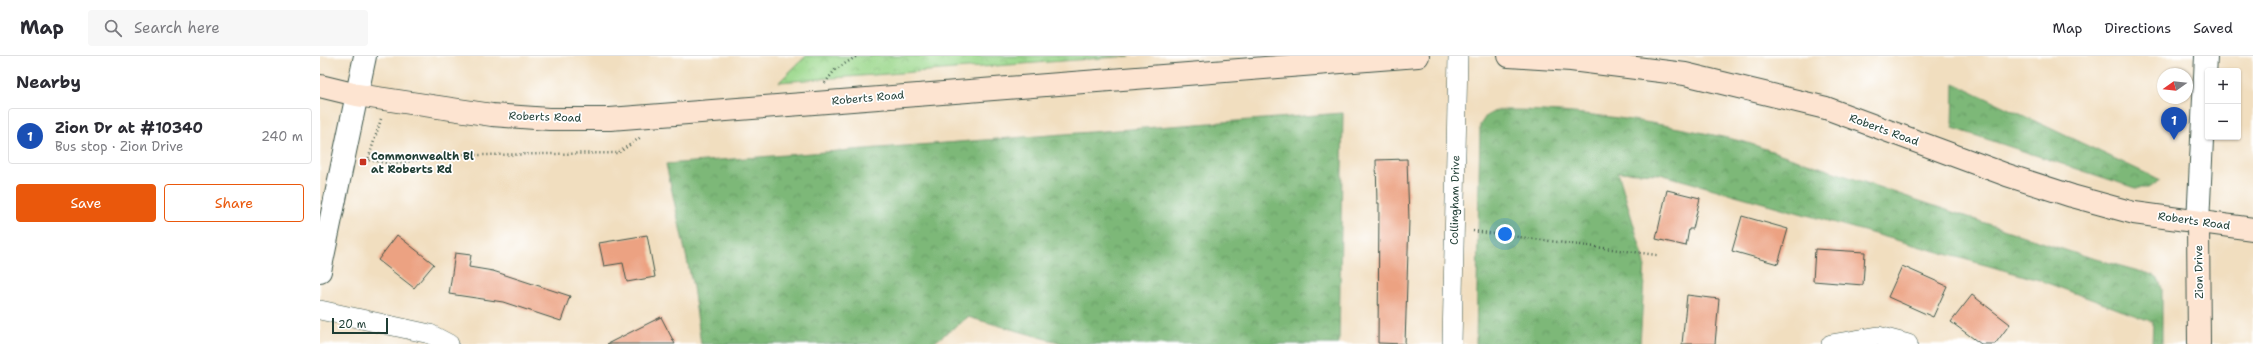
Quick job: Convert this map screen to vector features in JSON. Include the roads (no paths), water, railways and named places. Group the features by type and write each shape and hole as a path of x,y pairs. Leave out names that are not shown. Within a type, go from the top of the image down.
{"main road":[{"name":"Roberts Road","path":"320,86 357,95 492,115 549,119 610,119 1418,56"},
{"name":"Roberts Road","path":"1509,56 1571,60 1685,74 1826,108 2042,187 2134,213 2198,223 2253,229"},
{"name":"Zion Drive","path":"2198,223 2200,344"}],"street":[{"path":"320,271 365,56"},
{"name":"Collingham Drive","path":"1452,344 1458,56"},
{"name":"Zion Drive","path":"2198,223 2206,56"},
{"path":"320,310 430,334 449,344"},
{"path":"1831,344 1878,336 1908,344"}],"place":[{"name":"Zion Dr at #10340","path":"2174,140"},
{"name":"Commonwealth Bl at Roberts Rd","path":"363,162"}]}
